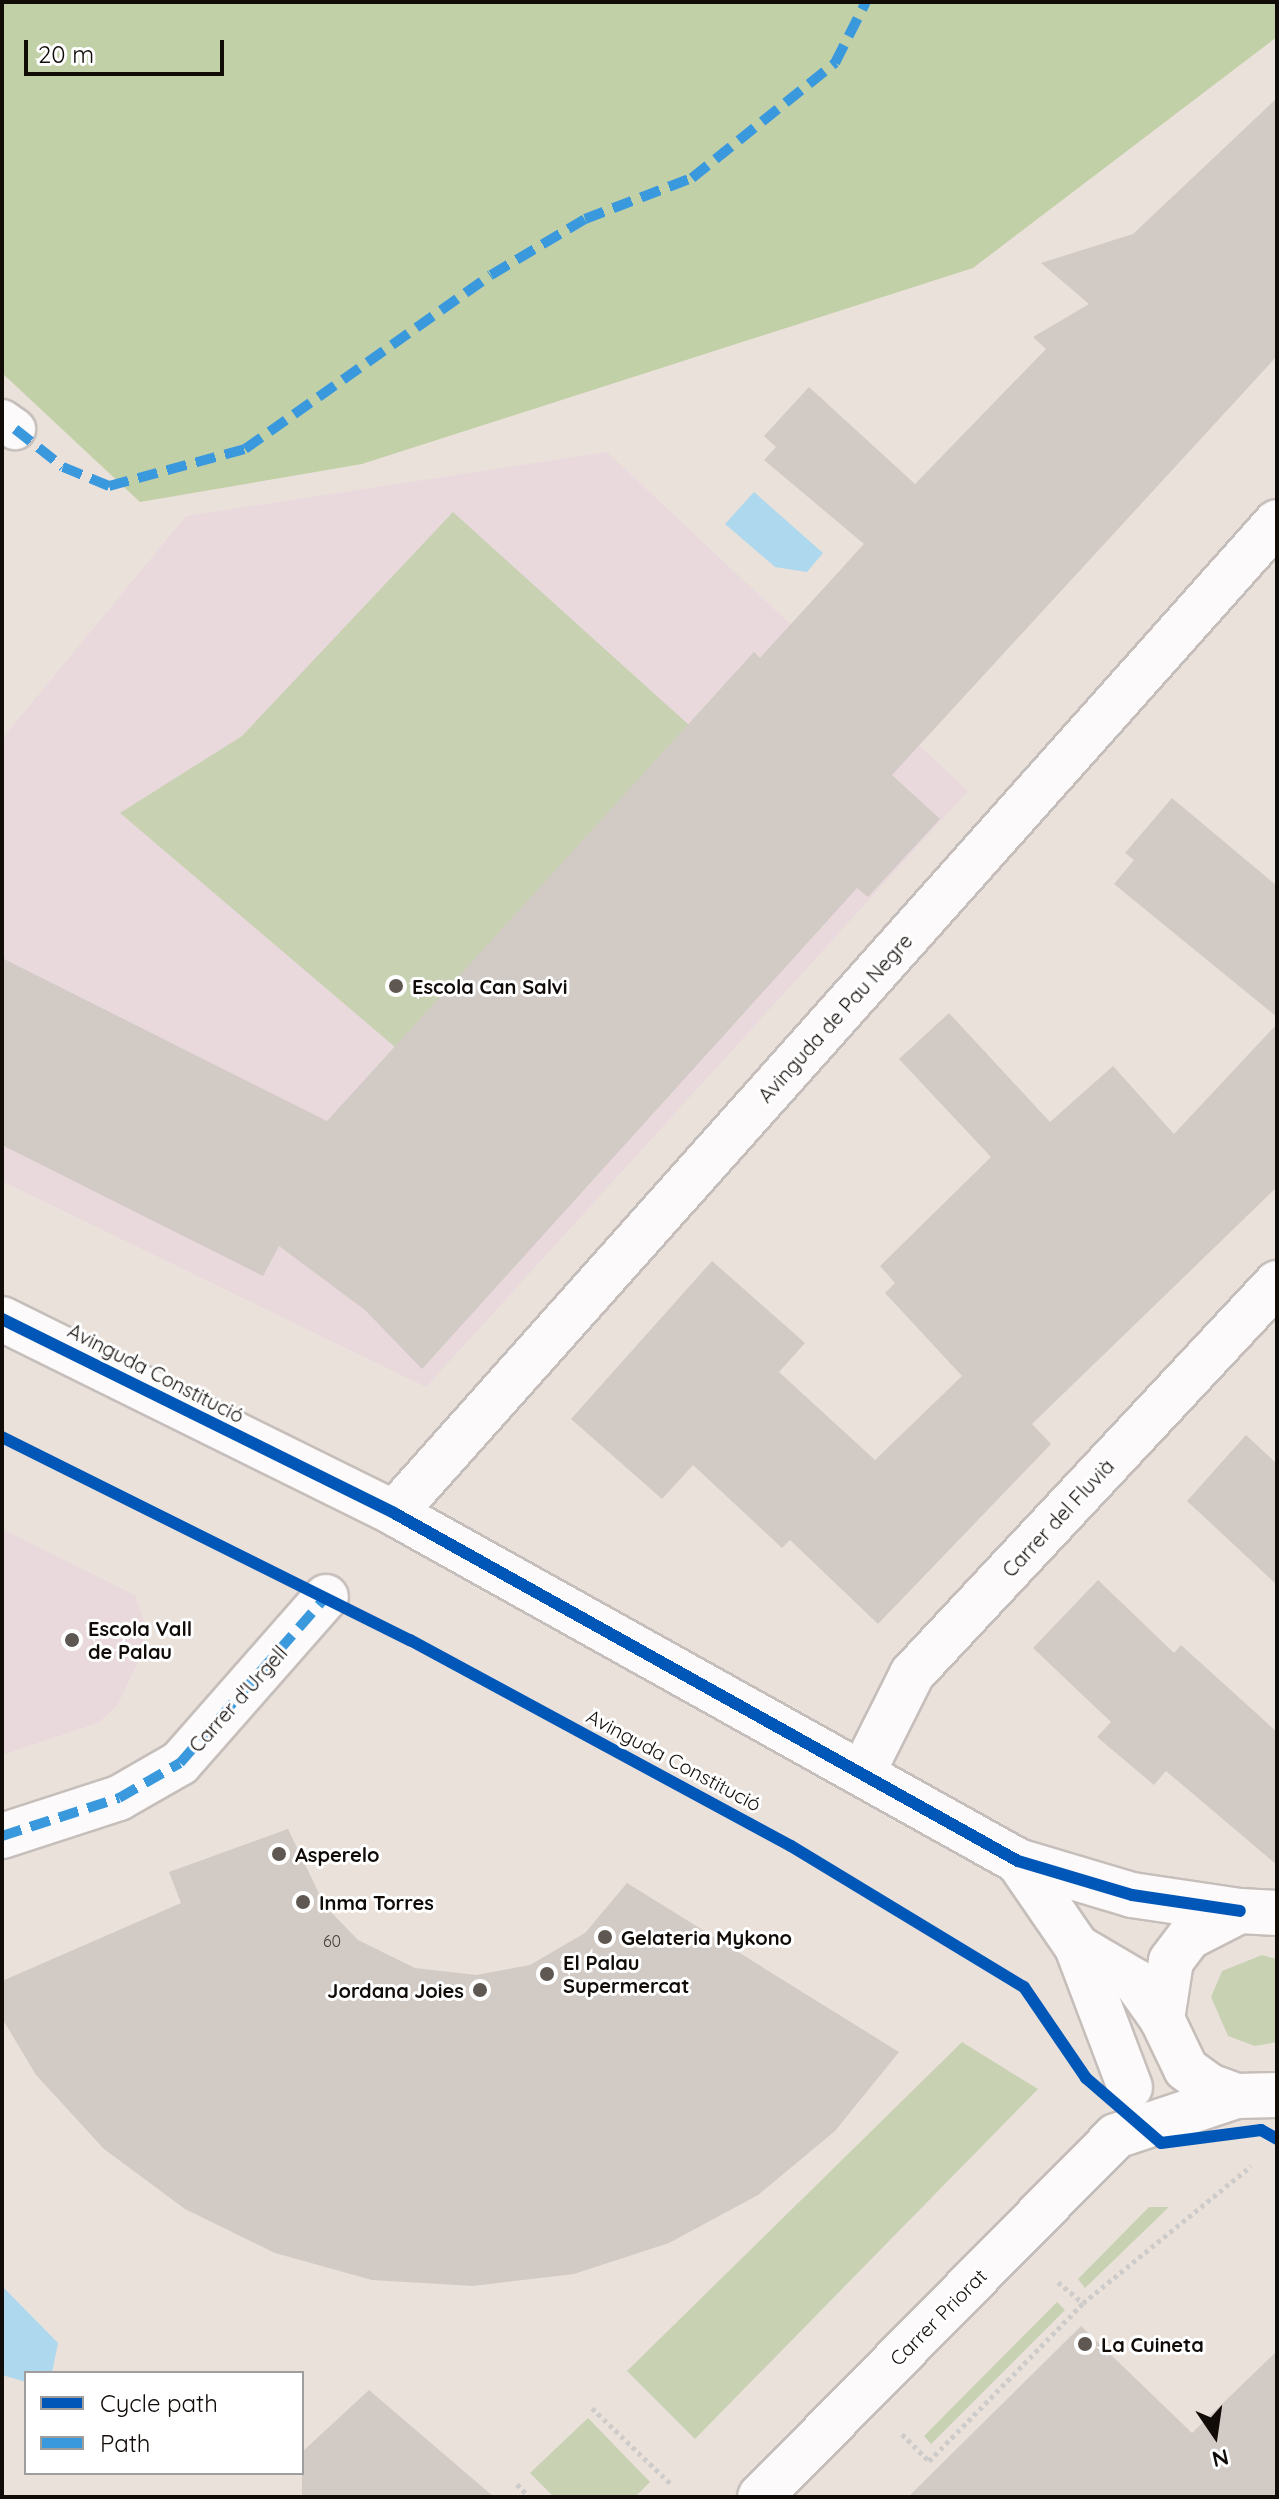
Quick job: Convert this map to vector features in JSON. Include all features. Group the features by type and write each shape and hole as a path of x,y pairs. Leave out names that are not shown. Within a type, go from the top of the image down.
{"street":[{"name":"Avinguda de Pau Negre","path":"394,1513 1277,522"},
{"name":"Carrer del Fluvià","path":"864,1770 912,1674 1277,1283"},
{"name":"Avinguda Constitució","path":"2,1319 394,1513 864,1770 1018,1861 1132,1895 1258,1912"},
{"name":"Carrer d'Urgell","path":"2,1836 119,1798 180,1763 326,1597"},
{"name":"Avinguda Constitució","path":"1018,1861 1077,1947 1135,1981 1186,2069 1263,2097"},
{"path":"1166,2032 1171,1961 1189,1937 1258,1912"},
{"path":"1077,1947 1130,2087"},
{"name":"Carrer Priorat","path":"760,2497 1116,2136 1130,2087 1166,2032"},
{"name":"Carrer Priorat","path":"1116,2136 1263,2097"}],"path":[{"path":"902,2433 929,2461 1083,2303 1251,2166"},
{"path":"1058,2282 1083,2303"},
{"path":"592,2408 670,2483"},
{"path":"517,2484 529,2497"}],"shaded area":[{"name":"Escola Can Salvi","path":"607,452 968,791 426,1387 2,1181 2,739 186,516"},
{"name":"Escola Vall de Palau","path":"2,1529 135,1595 145,1624 141,1656 117,1706 98,1723 2,1755"}],"green space":[{"path":"2,2 1277,2 1277,37 973,268 362,464 140,502 2,373"},
{"path":"453,512 689,725 395,1047 120,813 242,736"},
{"path":"1262,1955 1277,1959 1277,2042 1255,2046 1228,2036 1211,1997 1222,1971"},
{"path":"962,2042 1038,2089 695,2439 627,2371"},
{"path":"1149,2207 1169,2207 1085,2288 1078,2279"},
{"path":"1057,2302 1065,2310 931,2444 924,2436"},
{"path":"588,2418 650,2482 635,2497 554,2497 530,2473"}],"water":[{"path":"754,492 823,553 807,572 775,567 725,524"},
{"path":"2,2286 58,2343 52,2371 24,2371 24,2381 2,2375"}],"building":[{"path":"1277,98 1277,356 892,775 940,819 868,897 857,888 422,1369 365,1310 279,1246 263,1276 2,1145 2,958 327,1121 754,652 760,658 864,544 764,460 776,447 764,436 809,387 915,484 1046,349 1033,337 1089,304 1041,263 1133,234"},
{"path":"1172,798 1277,886 1277,1017 1114,884 1134,860 1125,853"},
{"path":"949,1013 1050,1122 1113,1066 1174,1134 1277,1024 1277,1187 1032,1424 1051,1444 878,1624 790,1540 782,1548 693,1465 662,1499 571,1419 712,1261 805,1343 779,1372 875,1460 962,1376 885,1293 895,1283 880,1266 991,1157 899,1059"},
{"path":"1246,1435 1277,1464 1277,1585 1187,1501"},
{"path":"1098,1580 1174,1653 1181,1645 1277,1732 1277,1865 1166,1771 1154,1785 1097,1737 1111,1722 1033,1648"},
{"path":"288,1829 325,1906 358,1940 415,1968 476,1975 530,1965 585,1933 627,1883 899,2052 835,2131 758,2195 669,2243 574,2274 473,2286 372,2280 275,2253 185,2209 104,2149 36,2075 2,2018 2,1981 181,1903 169,1872"},
{"path":"1081,2326 1192,2433 1277,2351 1277,2497 908,2497"},
{"path":"369,2390 494,2497 302,2497 304,2450"}],"marked path":[{"path":"15,429 63,467 109,486 245,449 491,275 585,219 692,178 835,63 866,2"},
{"path":"2,1836 119,1798 180,1763 326,1597"}],"cycle path":[{"path":"2,1319 394,1513 1018,1861 1132,1895 1240,1911"},
{"path":"2,1437 410,1640 791,1846 1024,1987 1086,2078 1161,2143 1261,2130 1277,2139"}],"place":[{"name":"Escola Can Salvi","path":"396,986"},
{"name":"Escola Vall de Palau","path":"72,1640"},
{"name":"Asperelo","path":"279,1854"},
{"name":"Inma Torres","path":"303,1902"},
{"name":"Gelateria Mykono","path":"605,1937"},
{"name":"El Palau Supermercat","path":"547,1974"},
{"name":"Jordana Joies","path":"480,1990"},
{"name":"La Cuineta","path":"1085,2344"}]}
